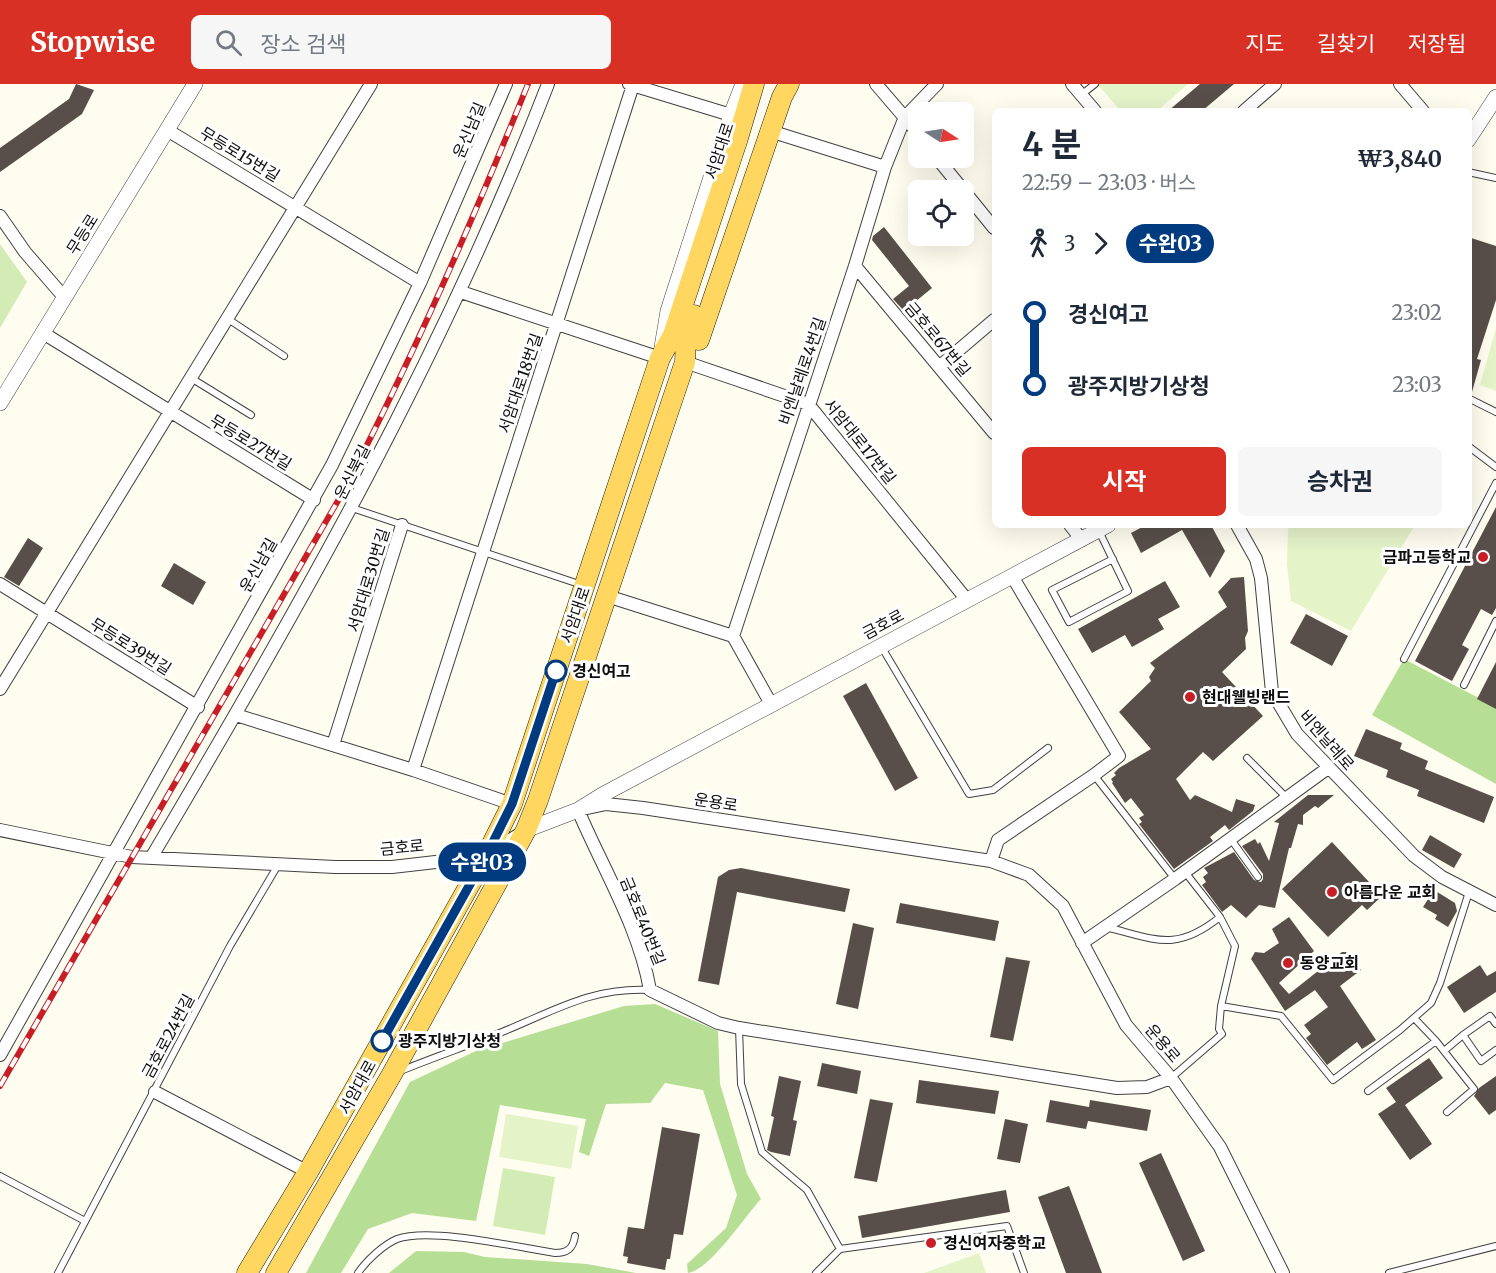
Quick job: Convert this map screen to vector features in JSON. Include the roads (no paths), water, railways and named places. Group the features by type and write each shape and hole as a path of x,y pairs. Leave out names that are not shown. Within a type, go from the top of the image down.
{"main road":[{"path":"680,336 754,84"},
{"path":"680,336 769,84"},
{"path":"685,362 698,345 770,131 789,84"},
{"name":"서암대로","path":"247,1273 309,1173 487,854 512,804 660,358 680,336"},
{"name":"서암대로","path":"276,1273 392,1074 526,830 542,789 685,362 680,336"}],"street":[{"name":"무등로","path":"0,404 195,84"},
{"path":"0,689 371,84"},
{"name":"운신남길","path":"2,1047 314,500 420,283 506,84"},
{"name":"운신북길","path":"151,858 236,715 352,508 461,292 548,84"},
{"name":"서암대로","path":"660,358 668,311 743,84"},
{"path":"876,84 908,121"},
{"path":"905,117 937,84"},
{"path":"1072,84 1092,108"},
{"path":"1252,108 1275,84"},
{"path":"1400,84 1420,108"},
{"path":"631,85 731,115"},
{"name":"서암대로18번길","path":"482,552 557,324 631,85"},
{"path":"1472,134 1496,97"},
{"name":"비엔날레로4번길","path":"733,636 855,266 885,167 905,117"},
{"name":"무등로15번길","path":"167,130 420,283"},
{"path":"770,131 885,167"},
{"path":"946,168 992,226"},
{"path":"0,216 25,252 64,297"},
{"name":"금호로67번길","path":"855,266 992,431"},
{"name":"서암대로18번길","path":"461,292 660,358"},
{"path":"940,366 992,322"},
{"name":"무등로27번길","path":"43,333 314,500"},
{"name":"서암대로17번길","path":"685,362 808,404 967,600"},
{"name":"서암대로30번길","path":"333,745 402,525"},
{"path":"1072,528 1082,540"},
{"name":"금호로","path":"0,830 112,854 278,865 392,867 487,854 526,830 578,810 880,645 1103,528"},
{"name":"비엔날레로","path":"1239,528 1256,559 1261,578 1272,692 1297,734 1414,856 1442,877 1496,905"},
{"path":"413,770 482,552"},
{"path":"991,861 998,840 1119,756 1012,576"},
{"name":"무등로39번길","path":"0,584 198,707"},
{"name":"서암대로","path":"607,596 733,636"},
{"path":"733,636 771,704"},
{"path":"236,715 413,770 512,804"},
{"path":"1082,943 1328,768"},
{"name":"운용로","path":"578,810 606,804 644,808 991,861 1029,875 1063,906 1126,1025 1171,1078 1220,1147 1283,1273"},
{"name":"금호로40번길","path":"578,810 629,923 648,975 650,990 718,1023 1117,1088 1148,1087 1171,1078"},
{"path":"154,1092 309,1173"}],"lane":[{"path":"1081,95 1095,84"},
{"path":"1472,173 1496,178"},
{"path":"228,319 284,356"},
{"path":"191,378 251,415"},
{"path":"1472,400 1496,412"},
{"path":"1472,449 1496,467"},
{"path":"1404,659 1496,483"},
{"name":"서암대로30번길","path":"352,508 585,586"},
{"path":"1103,528 1113,559 1128,591 1069,622 1052,590 1113,559"},
{"path":"1464,685 1496,621"},
{"path":"880,645 969,794 993,790 1048,748"},
{"path":"1247,758 1286,797"},
{"path":"1094,775 1180,875 1220,917 1235,946 1221,1006 1219,1029 1222,1034 1171,1078"},
{"path":"1230,838 1258,877"},
{"name":"금호로24번길","path":"58,1273 230,946 278,865"},
{"path":"1221,1006 1281,1016 1333,1080 1431,1003 1440,983 1469,892"},
{"path":"1103,927 1167,941 1192,936 1220,917"},
{"path":"392,1074 485,1039 578,999 627,989 650,990"},
{"path":"1444,1051 1490,1016 1496,1024"},
{"path":"1414,1018 1436,1041 1474,1089 1447,1112"},
{"path":"739,1028 741,1084 762,1152 807,1190 840,1249"},
{"path":"1463,1035 1481,1061 1496,1050"},
{"path":"1368,1091 1436,1041"},
{"path":"0,1176 85,1221"},
{"path":"816,1273 840,1249 1007,1226 1024,1273"},
{"path":"358,1273 377,1253 396,1240 419,1235 473,1240 555,1253 568,1250 574,1243 575,1236"},
{"path":"1389,1273 1496,1246"}],"railway":[{"path":"0,1086 343,492 440,290 528,84"}],"place":[{"name":"금파고등학교","path":"1483,557"},
{"name":"경신여고","path":"556,671"},
{"name":"현대웰빙랜드","path":"1190,697"},
{"name":"아름다운 교회","path":"1332,892"},
{"name":"동양교회","path":"1288,963"},
{"name":"광주지방기상청","path":"382,1041"},
{"name":"경신여자중학교","path":"931,1243"}]}
